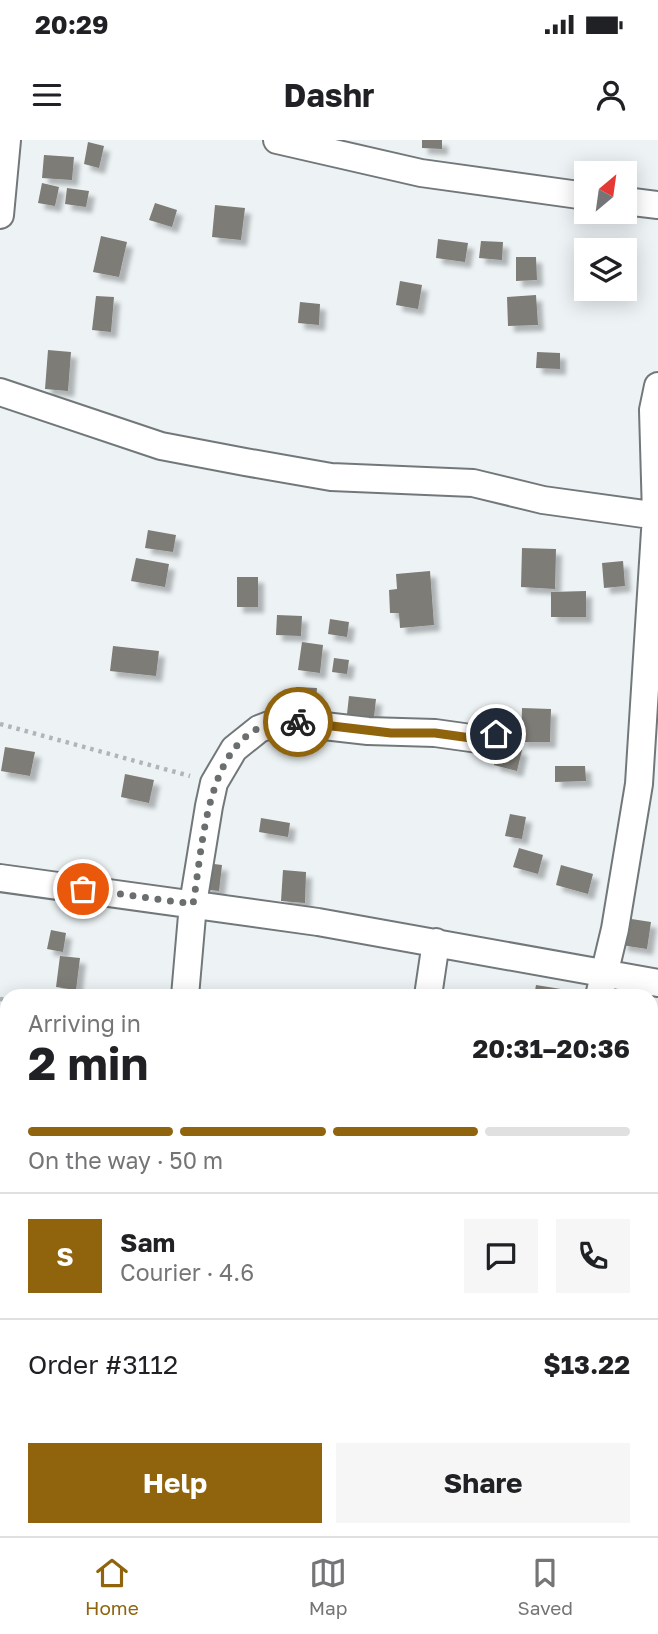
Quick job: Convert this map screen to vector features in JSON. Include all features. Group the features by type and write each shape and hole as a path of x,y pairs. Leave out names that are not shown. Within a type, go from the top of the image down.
{"street":[{"path":"0,215 7,140"},
{"path":"277,140 421,173 574,194"},
{"path":"637,202 658,205"},
{"path":"601,985 615,929 639,784 657,516 653,410 658,386"},
{"path":"0,392 161,446 221,458 331,478 473,483 543,500 657,516"},
{"path":"186,989 193,904 214,783 234,749 260,729 280,721 478,739 496,734"},
{"path":"0,878 193,904 436,942 601,985 658,983"},
{"path":"429,989 436,942"}],"path":[{"path":"0,724 214,783"}],"building":[{"path":"422,140 442,140 442,149 422,148"},
{"path":"88,142 104,146 99,168 84,164"},
{"path":"44,155 74,157 72,180 42,178"},
{"path":"42,183 59,187 55,206 38,203"},
{"path":"67,188 89,191 86,207 65,204"},
{"path":"155,203 177,210 172,227 149,220"},
{"path":"215,205 245,208 241,240 212,237"},
{"path":"101,236 127,242 119,277 93,272"},
{"path":"438,239 468,243 465,262 436,258"},
{"path":"481,241 503,242 502,260 479,258"},
{"path":"516,257 536,257 537,280 516,281"},
{"path":"400,281 422,285 418,309 396,305"},
{"path":"536,295 538,325 508,326 507,297"},
{"path":"96,296 114,297 111,332 92,330"},
{"path":"300,302 320,304 319,325 298,323"},
{"path":"48,350 71,352 68,391 45,389"},
{"path":"537,352 560,353 560,369 536,368"},
{"path":"148,530 176,535 173,552 145,548"},
{"path":"522,548 556,549 555,589 521,587"},
{"path":"136,558 169,564 165,587 131,581"},
{"path":"623,561 625,586 604,588 602,563"},
{"path":"430,571 434,625 400,628 399,613 390,613 389,590 397,589 396,574"},
{"path":"237,577 258,577 258,607 237,607"},
{"path":"586,591 586,617 551,617 551,592"},
{"path":"277,615 302,616 301,636 276,635"},
{"path":"330,619 349,622 347,637 328,634"},
{"path":"302,642 323,645 320,673 298,670"},
{"path":"113,646 159,651 156,676 110,671"},
{"path":"334,658 349,660 347,674 332,672"},
{"path":"296,687 317,688 315,713 295,711"},
{"path":"349,696 376,699 373,726 346,723"},
{"path":"522,708 551,709 550,742 521,742"},
{"path":"499,745 522,750 517,771 494,765"},
{"path":"5,747 35,752 30,776 1,771"},
{"path":"555,766 585,766 586,781 555,782"},
{"path":"125,774 154,780 149,803 121,797"},
{"path":"510,814 526,817 522,839 505,836"},
{"path":"261,818 290,823 288,837 259,832"},
{"path":"519,848 543,855 538,874 513,867"},
{"path":"206,863 222,865 219,891 203,889"},
{"path":"561,865 593,874 588,894 556,885"},
{"path":"283,870 306,872 305,903 281,901"},
{"path":"625,918 651,922 647,949 621,945"},
{"path":"51,930 66,933 63,952 47,949"},
{"path":"60,956 80,958 76,989 56,987"},
{"path":"536,985 561,989 535,989"}],"way so far":[{"path":"83,889 193,904 209,806 220,769 234,749 260,729 280,721 298,722"}],"route":[{"path":"298,722 368,731 435,733 478,739 496,734"}]}
